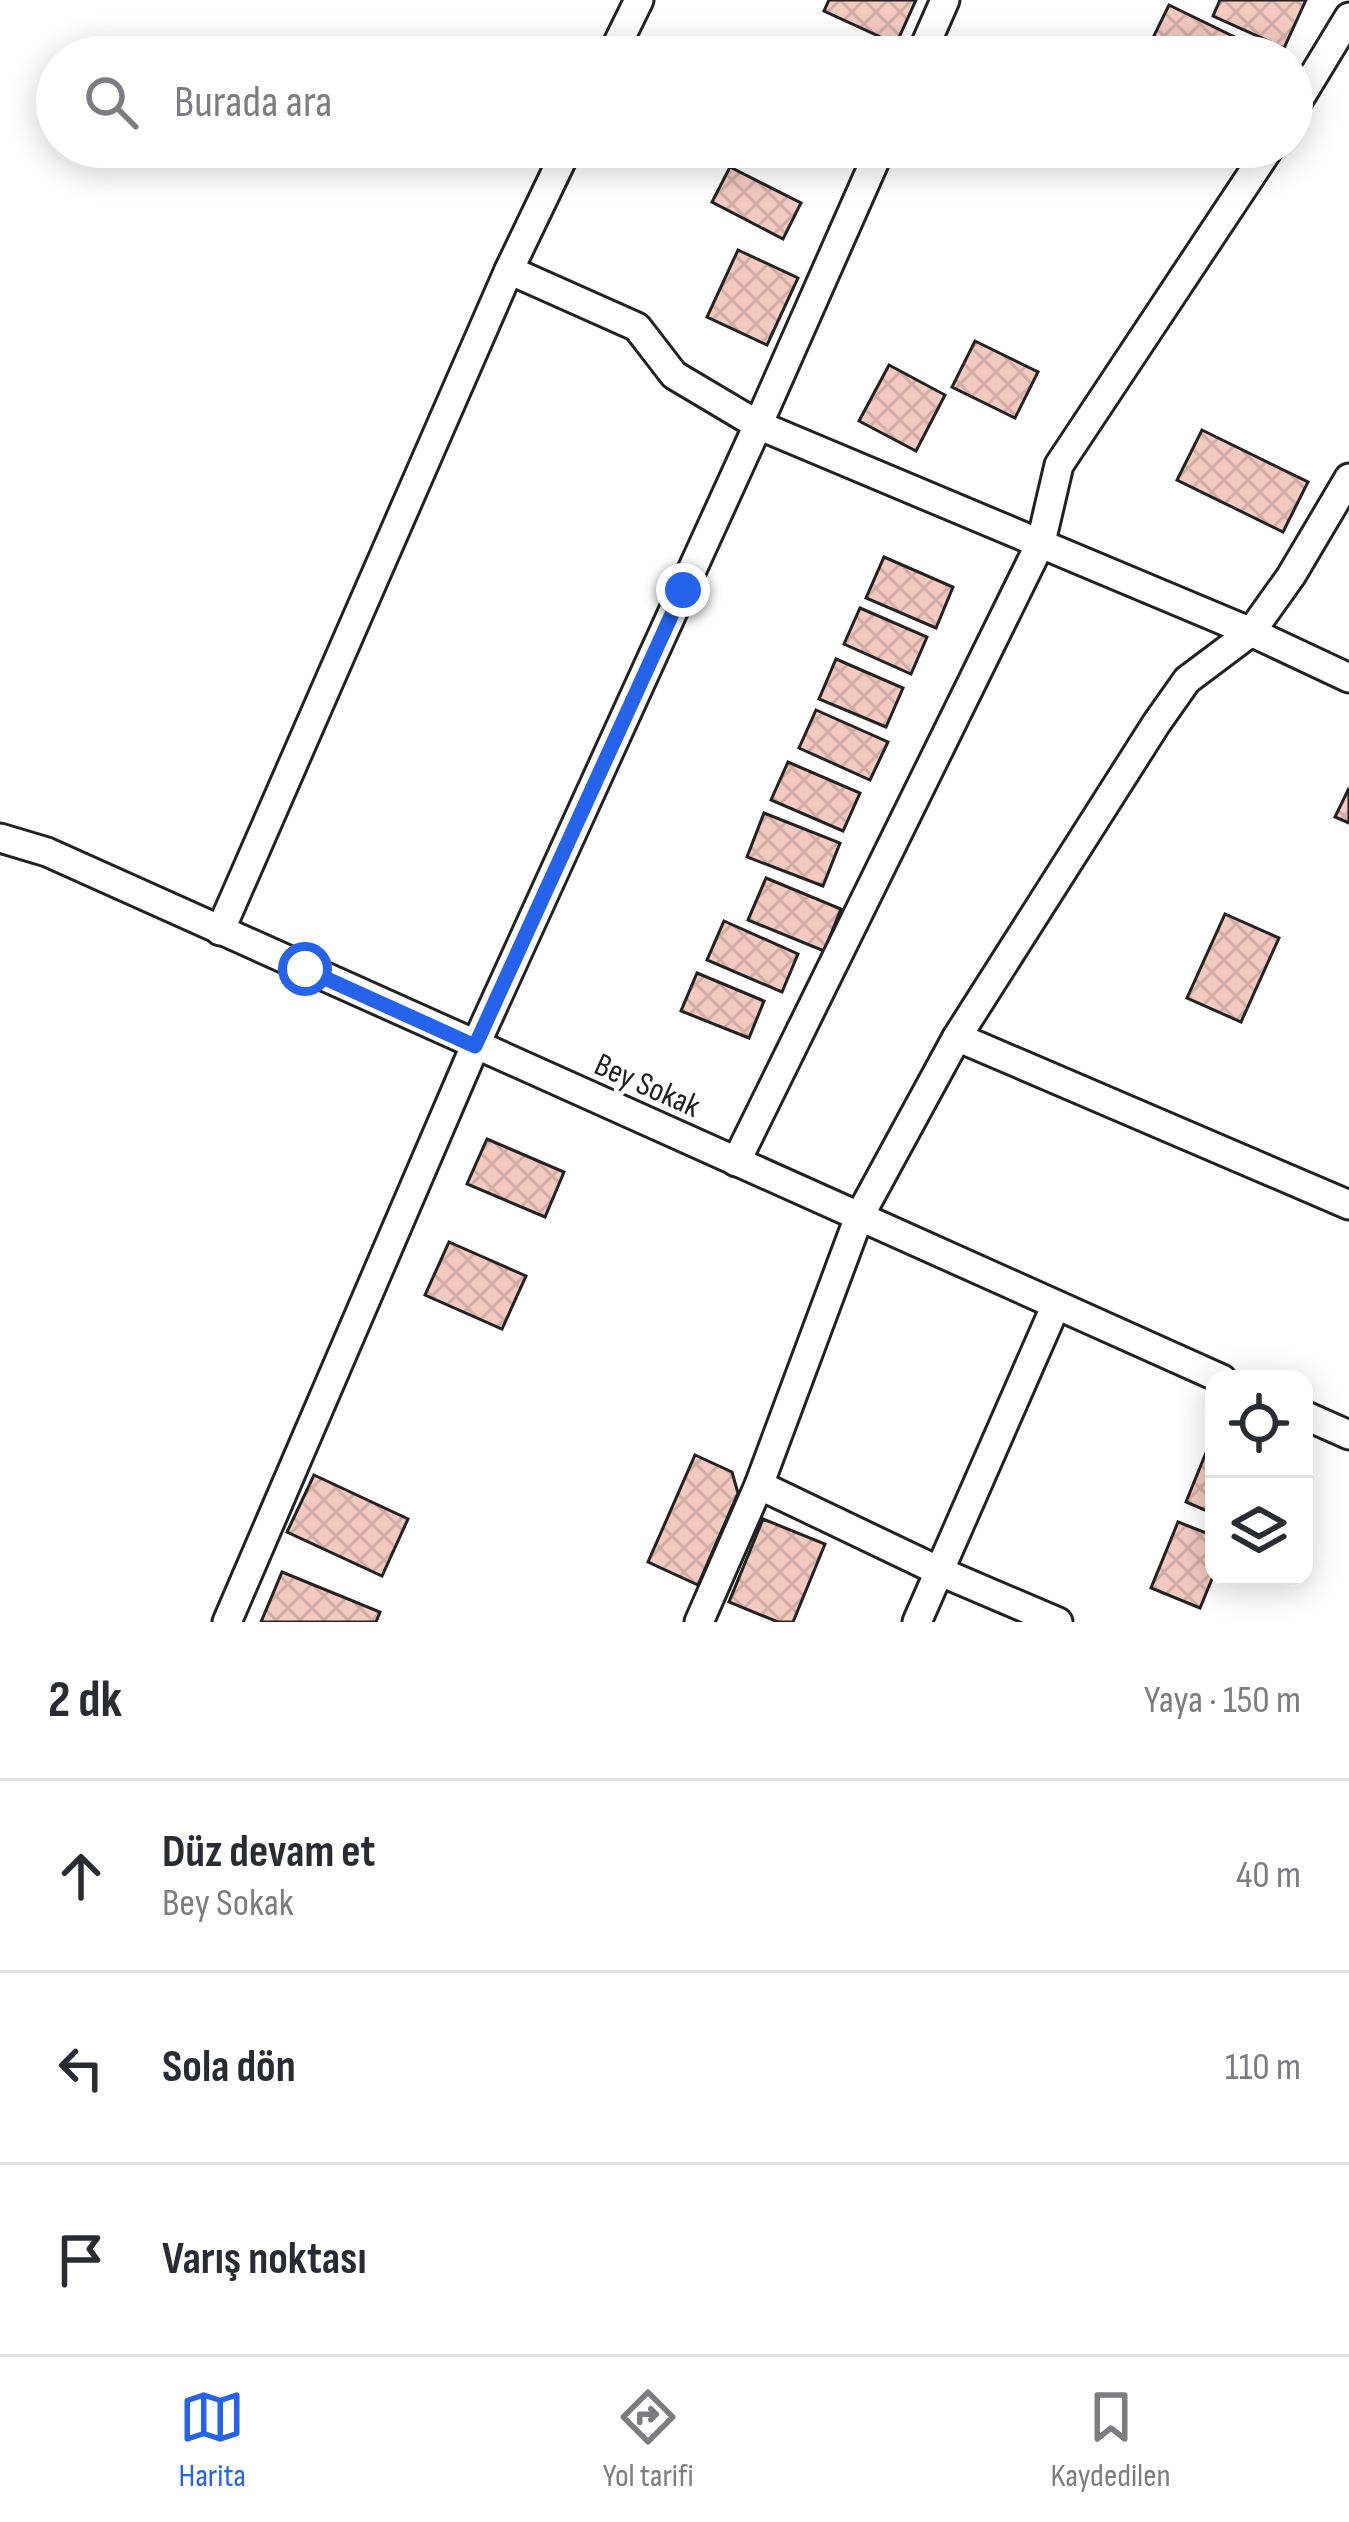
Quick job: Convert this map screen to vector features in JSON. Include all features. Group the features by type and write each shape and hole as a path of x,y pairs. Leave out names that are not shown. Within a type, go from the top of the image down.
{"street":[{"path":"621,36 639,0"},
{"path":"929,36 945,0"},
{"path":"1313,76 1349,17"},
{"path":"220,931 558,168"},
{"path":"227,1622 475,1046 871,168"},
{"path":"736,1162 1041,542 1059,466 1256,168"},
{"path":"509,270 637,327 674,375 758,425 1041,542 1349,678"},
{"path":"699,1622 759,1485 859,1217 957,1037 1187,680 1251,632 1291,576 1349,478"},
{"name":"Bey Sokak","path":"0,838 47,852 1205,1371"},
{"path":"957,1037 1349,1205"},
{"path":"917,1622 1056,1305"},
{"path":"1313,1419 1349,1436"},
{"path":"759,1485 940,1572 1058,1622"}],"building":[{"path":"829,0 916,0 900,36 879,36 824,11"},
{"path":"1220,0 1306,0 1290,36 1257,36 1213,16"},
{"path":"1169,5 1233,36 1154,36"},
{"path":"732,168 801,203 783,239 712,202"},
{"path":"738,250 798,278 767,345 707,317"},
{"path":"975,341 1038,372 1015,418 952,387"},
{"path":"889,365 945,395 916,451 859,421"},
{"path":"1202,430 1308,482 1283,532 1177,480"},
{"path":"884,557 953,587 936,628 866,598"},
{"path":"860,608 927,637 911,674 844,644"},
{"path":"836,659 903,688 886,727 819,699"},
{"path":"816,710 888,742 870,780 799,748"},
{"path":"788,762 860,793 843,831 771,800"},
{"path":"1349,788 1349,823 1335,817"},
{"path":"764,813 840,843 823,886 747,857"},
{"path":"766,878 841,909 824,951 748,920"},
{"path":"1225,914 1279,938 1241,1022 1187,998"},
{"path":"724,921 798,954 782,992 707,960"},
{"path":"697,973 764,1001 749,1038 681,1011"},
{"path":"487,1139 564,1172 545,1217 467,1184"},
{"path":"449,1242 526,1276 502,1329 425,1295"},
{"path":"695,1455 732,1472 738,1493 698,1585 648,1562"},
{"path":"1205,1455 1205,1510 1186,1502"},
{"path":"314,1475 408,1519 382,1576 287,1532"},
{"path":"763,1519 825,1544 793,1622 778,1622 729,1602"},
{"path":"1178,1522 1205,1532 1205,1586 1209,1586 1200,1608 1151,1588"},
{"path":"282,1572 380,1612 376,1622 261,1622"}],"route":[{"path":"305,969 475,1046 683,590"}]}
